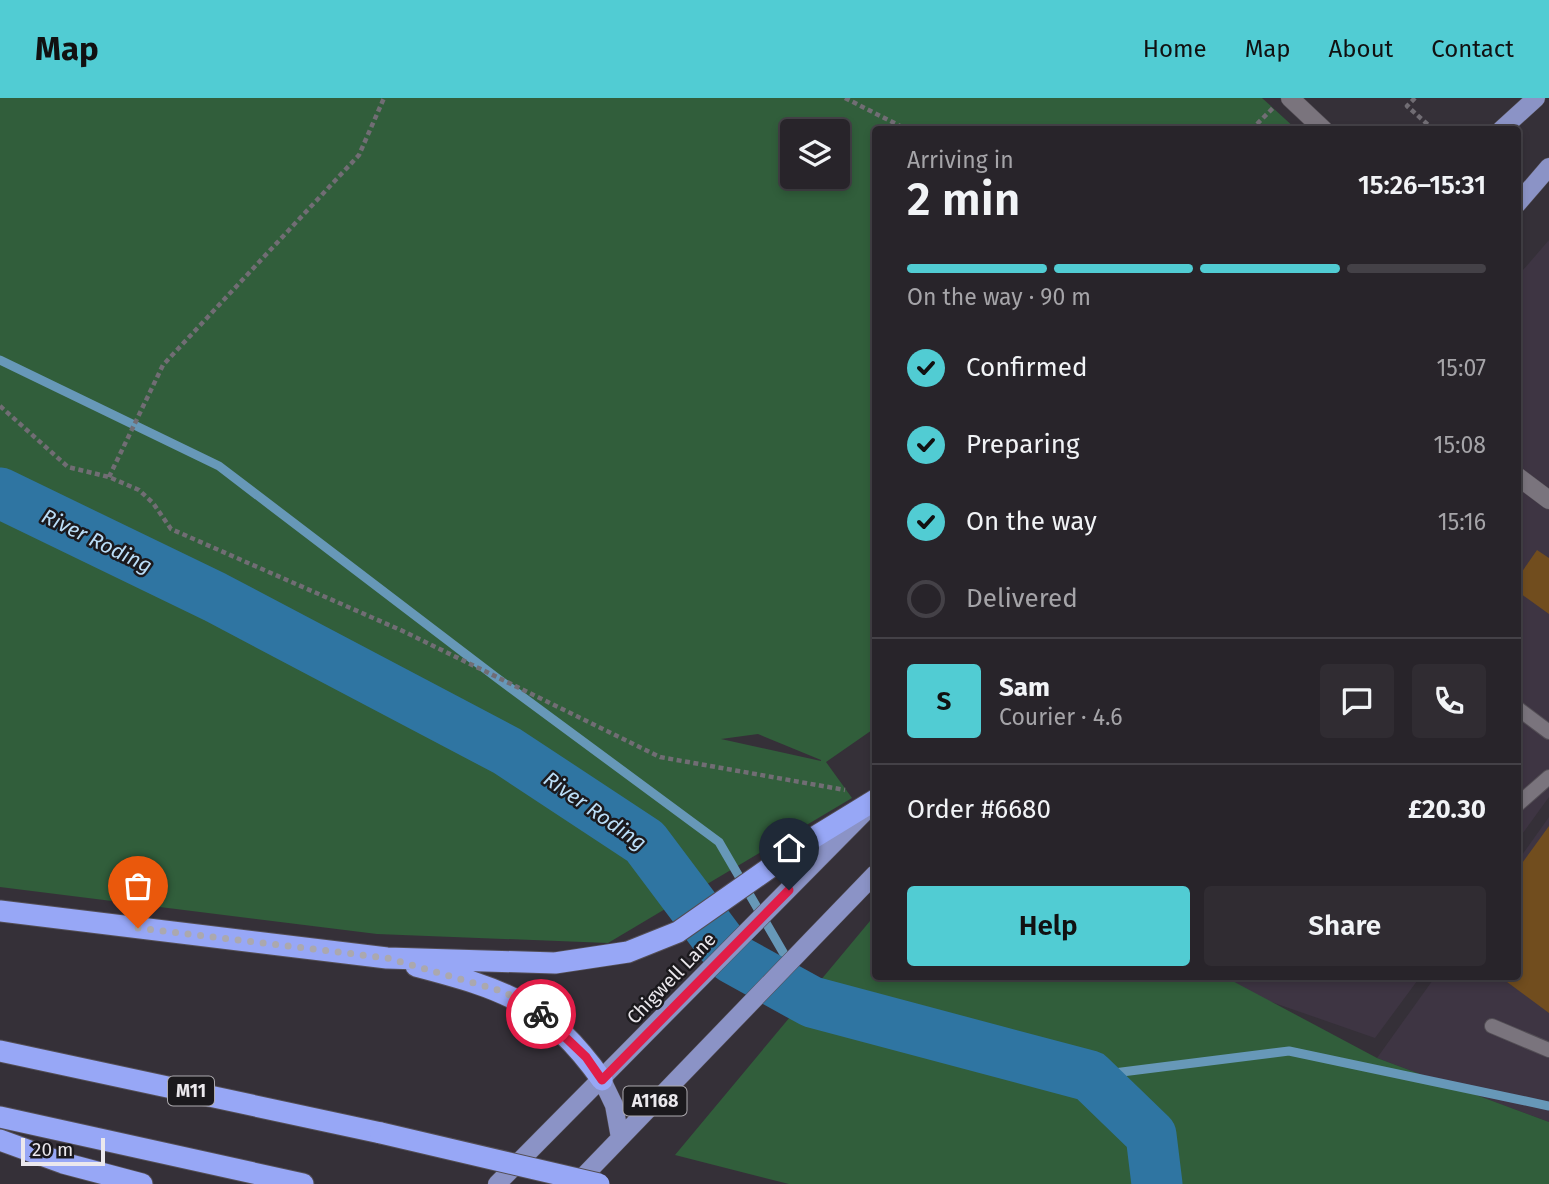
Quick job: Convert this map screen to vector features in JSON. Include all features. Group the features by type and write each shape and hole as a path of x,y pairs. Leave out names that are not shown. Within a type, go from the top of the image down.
{"highway":[{"path":"0,911 387,958 555,962 628,952 678,932 808,841 872,803"},
{"path":"387,958 467,979 518,998 548,1020 586,1057 602,1080"},
{"name":"M11","path":"0,1051 381,1133 599,1184"},
{"path":"0,1117 303,1184"},
{"path":"0,1140 63,1163 142,1184"}],"main road":[{"path":"1505,126 1536,98"},
{"path":"1521,199 1544,173"},
{"name":"Chigwell Lane","path":"497,1184 872,804"},
{"name":"A1168","path":"576,1184 872,877"},
{"path":"602,1080 614,1105 620,1138"}],"street":[{"path":"1284,100 1319,126"},
{"path":"1521,190 1544,173"},
{"path":"1521,479 1549,500"}],"lane":[{"path":"1521,711 1549,732"},
{"path":"1521,802 1549,777"},
{"path":"1492,1026 1549,1050"}],"path":[{"path":"109,477 163,365 359,155 384,98"},
{"path":"845,98 900,126"},
{"path":"1415,98 1407,106 1430,126"},
{"path":"1255,126 1284,100"},
{"path":"0,406 68,467 109,477 139,490 153,503 171,529 405,632 660,757 848,790"}],"shaded area":[{"path":"1549,240 1549,797 1521,836 1521,272"},
{"path":"1549,817 1549,1122 1377,1058 1433,980 1521,980 1521,856"},
{"path":"1209,980 1418,980 1375,1038"}],"green space":[{"path":"0,98 1262,98 1293,126 872,126 872,730 826,762 852,798 608,943 377,934 0,887","holes":["758,734 821,761 721,739"]},
{"path":"872,919 872,980 1231,980 1377,1058 1549,1122 1549,1184 789,1184 675,1155"}],"building":[{"path":"1537,550 1549,558 1549,614 1521,594 1521,573"},
{"path":"1549,826 1549,1013 1504,980 1521,980 1521,864"}],"waterway":[{"path":"0,360 219,466 497,678 719,842 812,1002"},
{"name":"River Roding","path":"0,493 215,597 507,751 645,842 732,958 812,1002 1090,1076 1151,1135 1157,1184"},
{"path":"1090,1076 1289,1051 1549,1106"}],"way so far":[{"path":"138,928 387,958 495,989 518,998 541,1014"}],"route":[{"path":"541,1014 586,1057 602,1080 789,890"}]}
